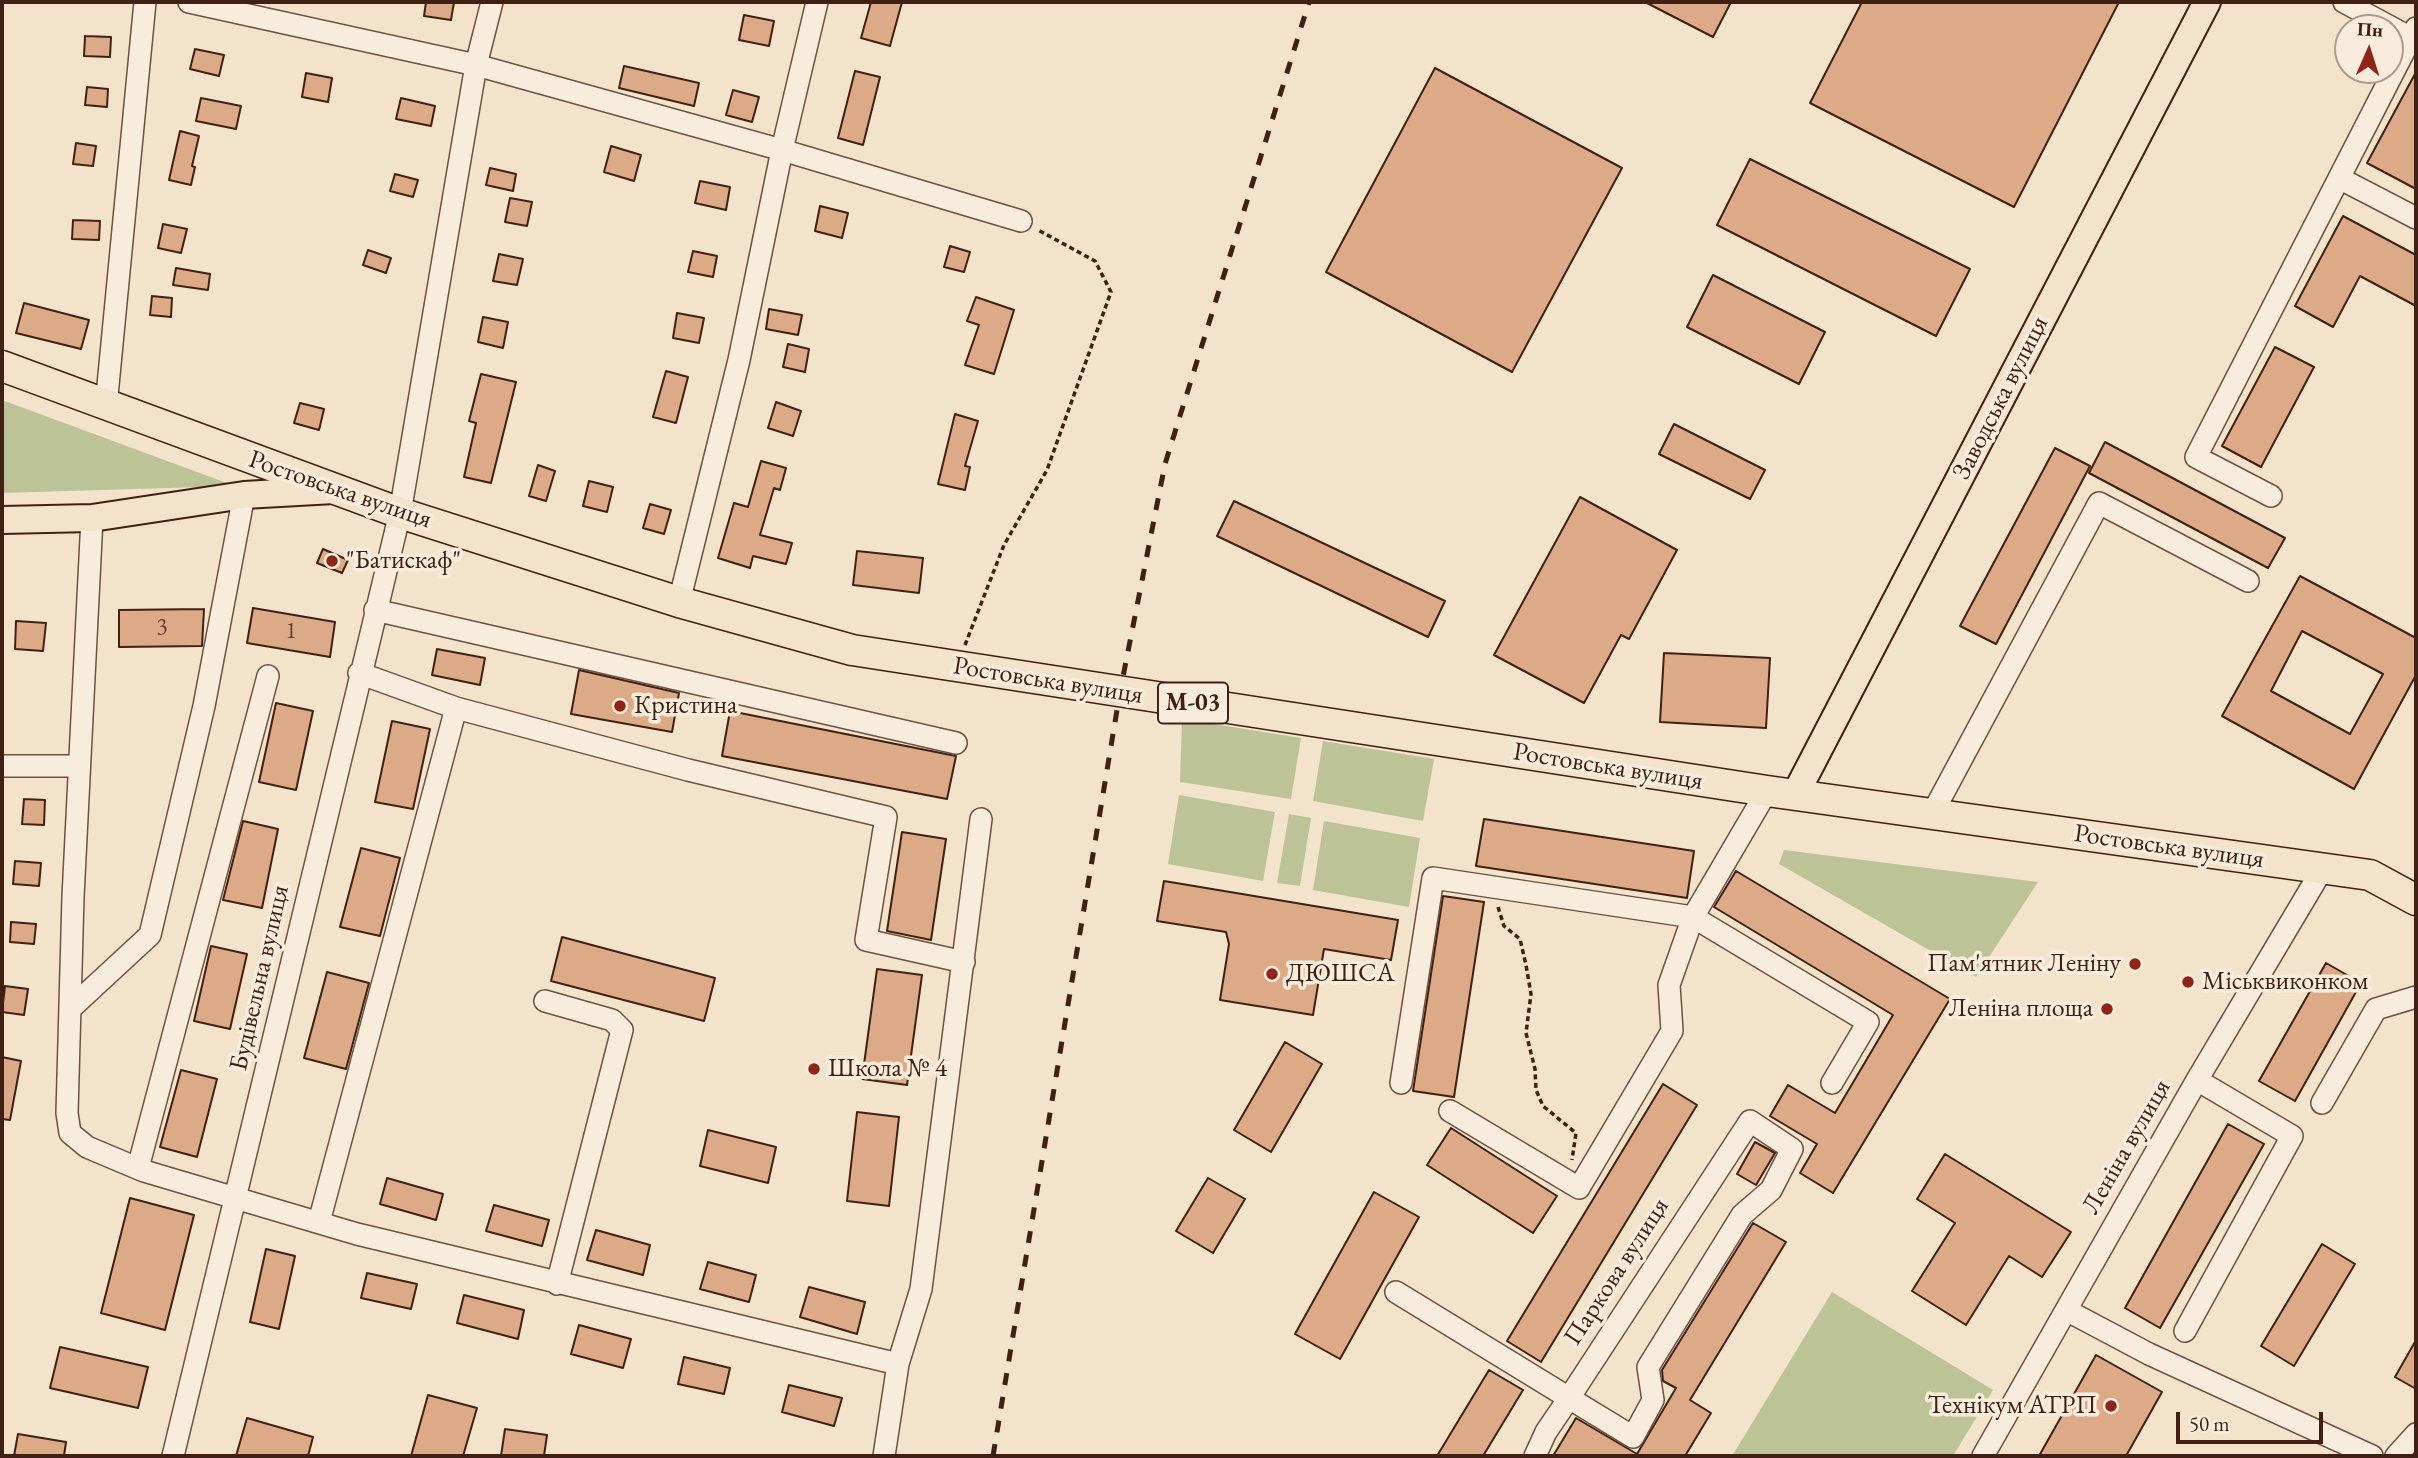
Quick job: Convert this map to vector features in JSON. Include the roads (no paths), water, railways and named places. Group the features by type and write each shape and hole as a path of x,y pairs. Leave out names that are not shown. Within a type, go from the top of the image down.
{"highway":[{"name":"Ростовська вулиця","path":"2,366 400,513 679,602 852,650 1781,793 2370,875 2416,900"}],"main road":[{"name":"Заводська вулиця","path":"1781,793 2207,2"},
{"path":"2,520 92,518 244,495 336,490"}],"street":[{"path":"106,406 145,2"},
{"path":"189,2 476,65 782,150 1021,221"},
{"name":"Будівельна вулиця","path":"173,1456 238,1197 359,673 400,513 476,65 492,2"},
{"path":"679,602 739,360 782,150 817,2"},
{"path":"2271,496 2196,457 2414,33 2344,2"},
{"path":"2339,178 2416,218"},
{"path":"70,1009 150,935 204,706 244,495"},
{"path":"1933,814 2099,503 2248,581"},
{"path":"92,518 73,898 67,1114 70,1133 88,1147 138,1168 319,1222 557,1284 898,1364"},
{"path":"375,610 956,743"},
{"path":"359,673 456,708 688,771 886,817 866,940 964,962"},
{"path":"138,1168 268,676"},
{"path":"319,1222 456,708"},
{"path":"2,766 79,766"},
{"path":"1450,1111 1579,1188 1672,1031 1669,985 1693,916 1781,793"},
{"path":"884,1456 898,1364 921,1289 981,819"},
{"name":"Леніна вулиця","path":"1983,1456 2197,1080 2323,868"},
{"path":"1401,1083 1433,878 1693,916 1868,1022 1832,1083"},
{"path":"2322,1102 2376,1009 2416,997"},
{"path":"545,1001 612,1020 622,1030 557,1284"},
{"path":"2185,1331 2292,1136 2197,1080"},
{"name":"Паркова вулиця","path":"1535,1456 1569,1398 1750,1121 1793,1150 1771,1190 1742,1215 1648,1367 1653,1400 1633,1437 1569,1398"},
{"path":"1396,1292 1569,1398"},
{"path":"2066,1310 2149,1354 2372,1456"},
{"path":"2396,1456 2416,1434"}],"railway":[{"path":"993,1456 1120,692 1165,464 1309,2"}],"place":[{"name":"\"Батискаф\"","path":"332,561"},
{"name":"Кристина","path":"620,706"},
{"name":"Пам'ятник Леніну","path":"2135,964"},
{"name":"ДЮШСА","path":"1272,974"},
{"name":"Міськвиконком","path":"2188,982"},
{"name":"Леніна площа","path":"2107,1009"},
{"name":"Школа № 4","path":"814,1069"},
{"name":"Технікум АТРП","path":"2111,1406"}]}
